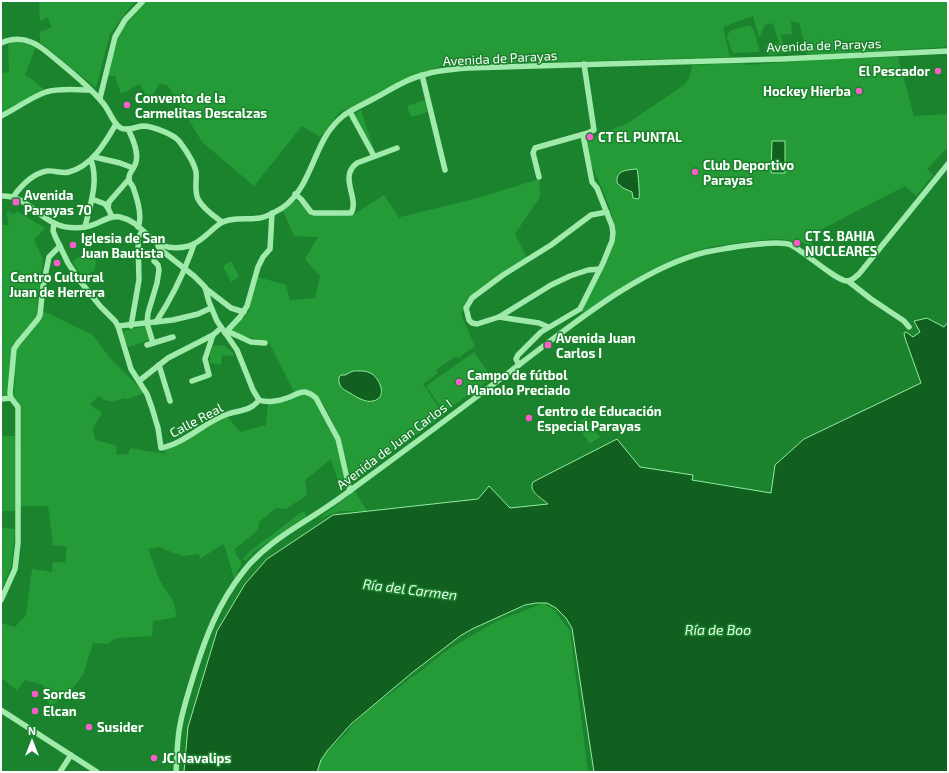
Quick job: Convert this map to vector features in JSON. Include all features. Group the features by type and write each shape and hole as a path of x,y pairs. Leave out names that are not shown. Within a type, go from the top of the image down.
{"street":[{"path":"100,98 115,37 125,20 143,1"},
{"path":"1,43 23,39 37,44 100,98 107,107 116,124 121,128 128,129 147,127 167,133 176,138 187,154 194,168 198,200 222,222 194,244 182,247 158,244"},
{"name":"Avenida de Parayas","path":"222,222 261,218 282,208 305,181 327,135 338,121 350,112 401,84 422,75 468,68 776,59 948,51"},
{"path":"540,177 533,154 535,148 593,132 594,127 584,64"},
{"path":"422,75 446,170"},
{"path":"1,116 45,92 60,90 90,90"},
{"path":"350,112 374,156"},
{"path":"13,197 21,187 37,175 48,171 65,173 92,158 105,142 116,124"},
{"path":"128,129 134,141 136,153 136,162 129,174 129,179 139,209 140,224 138,238 139,280 131,326"},
{"path":"519,365 516,359 518,355 541,332 580,309 607,254 613,237 607,212 597,188 592,182 584,135"},
{"path":"295,194 311,212 351,213 354,208 350,185 350,172 353,167 357,163 397,148"},
{"path":"92,158 120,163 133,168"},
{"path":"85,227 92,199 94,178 92,158"},
{"path":"848,281 852,280 859,274 948,164"},
{"path":"108,208 111,199 129,179"},
{"path":"2,194 19,199 55,224 66,227 85,227 112,217 126,219 158,244 161,250 231,308 244,312"},
{"path":"92,199 105,204 112,217"},
{"path":"600,269 581,272 551,285 499,317 475,324 470,322 467,318 466,308 472,298 551,245 591,215 607,212"},
{"path":"139,381 168,358 224,331 244,312 258,267 270,248 272,213"},
{"name":"Calle Real","path":"55,224 58,232 59,244"},
{"name":"Calle Real","path":"55,224 53,231 68,263 80,281 118,326 131,369 147,394 152,408 158,428 161,448 175,444 217,419 252,408 259,400"},
{"path":"58,232 66,227"},
{"name":"Avenida de Juan Carlos I","path":"176,772 180,726 207,633 230,591 246,569 266,548 350,491 559,334 623,291 681,260 704,253 734,247 777,243 787,244 808,256 834,275 848,281 909,326"},
{"path":"1,600 15,569 18,543 18,407 11,398 11,377 14,349 38,319 49,257 59,244"},
{"path":"156,322 186,270 194,244"},
{"path":"153,343 147,323 148,308 154,295 158,278 158,265 154,261"},
{"path":"205,287 211,308 237,350 253,390 259,400 267,402 279,400 301,392 312,394 316,398 338,439 350,491"},
{"path":"118,326 131,326 174,320 211,308"},
{"path":"499,317 539,323 548,327"},
{"path":"224,331 251,342 265,343"},
{"path":"192,381 208,375 205,358 213,335"},
{"path":"147,345 173,337"},
{"path":"159,365 170,401"},
{"path":"1,399 11,398"},
{"path":"1,710 97,772"},
{"path":"60,772 71,755"}],"shaded area":[{"path":"39,1 137,1 131,6 110,34 96,88 40,42 40,32 52,27 47,17 40,22"},
{"path":"147,1 948,1 948,47 807,55 799,22 794,23 794,21 791,22 792,34 781,35 785,53 769,55 765,46 779,43 773,23 765,25 759,38 753,16 723,27 730,57 443,65 339,113 320,137 302,126 254,186 202,142 168,86 160,83 149,101 140,84 121,94 115,76 108,76 117,38 123,28"},
{"path":"745,26 750,26 754,30 760,52 733,53 727,36 730,31"},
{"path":"19,41 30,43 36,47 25,75 46,91 1,114 1,73 9,72 8,44"},
{"name":"Club Deportivo Parayas","path":"898,57 914,116 948,114 948,147 927,169 933,175 916,196 905,186 813,234 811,241 813,246 796,241 796,243 780,239 770,239 719,245 683,255 652,269 581,314 607,258 616,234 610,208 591,163 586,140 628,123 685,84 690,77 692,65 745,63 746,65 802,60"},
{"path":"425,100 428,112 411,117 407,106"},
{"path":"361,110 375,153 354,114"},
{"path":"539,179 540,197 515,234 527,258 467,299 461,315 475,346 458,358 456,356 436,370 438,373 423,384 444,415 352,480 337,432 319,398 307,390 294,392 269,343 230,332 248,313 258,277 286,285 290,300 315,298 320,276 305,259 318,237 294,236 283,211 296,200 311,214 351,216 384,195 400,219 400,217 478,198"},
{"path":"6,211 14,214 17,211 45,228 34,240 43,259 37,308 93,335 110,358 144,393 127,399 125,398 111,401 102,399 99,396 90,404 102,412 93,429 95,440 116,445 117,455 128,454 130,448 166,454 163,451 181,443 210,424 228,417 240,432 266,425 268,404 303,394 311,397 316,402 335,440 346,483 343,485 345,488 338,493 341,488 331,459 305,480 307,495 286,509 276,508 259,522 258,530 235,549 236,555 241,561 241,566 234,579 223,544 200,559 199,554 184,556 160,547 148,549 160,581 174,603 177,617 153,621 152,636 116,638 108,644 93,643 83,675 64,699 61,698 50,708 43,685 25,680 17,690 1,678 1,623 15,627 26,615 32,569 52,572 53,562 65,562 67,547 53,545 48,506 20,506 21,408 14,396 15,376 9,376 8,395 1,396 1,225 9,225"},
{"path":"93,255 96,257 95,270 83,278 72,261 81,256"},
{"path":"231,261 239,277 231,282 223,266"},
{"path":"146,326 150,340 128,347 123,333 124,331"},
{"path":"213,346 225,346 233,353 233,356 222,355 221,365 210,363 210,356"},
{"name":"Campo de fútbol Manolo Preciado","path":"474,352 492,378 444,412 426,386"},
{"path":"586,417 600,437 590,444 576,424"},
{"path":"1,436 15,436 15,511 1,511"},
{"path":"355,491 367,511 340,511 319,518"},
{"path":"302,512 305,512 306,516 254,552 245,561 243,559 250,551"},
{"path":"1,528 15,529 12,564 1,592"},
{"path":"544,603 555,611 570,631 588,772 317,772 321,760 327,751 347,733 351,726 375,704 417,674 447,650 497,621"}],"water":[{"path":"772,141 785,141 785,173 771,173"},
{"path":"637,169 638,199 633,198 632,192 623,188 617,183 618,175 620,173 626,170"},
{"name":"Ría de Boo","path":"927,318 944,327 948,322 948,772 594,772 572,628 566,618 556,608 547,603 536,603 525,605 472,629 460,636 413,672 351,724 327,751 321,760 317,772 184,772 188,727 217,631 245,584 267,559 333,515 478,499 489,486 510,508 548,504 534,492 532,489 533,482 617,439 640,467 693,475 692,480 771,493 775,465 804,439 921,383 904,333 906,332 913,337 920,332 914,321"},
{"path":"353,371 367,372 375,376 381,388 378,399 373,401 364,400 341,387 339,377"}],"place":[{"name":"El Pescador","path":"938,71"},
{"name":"Hockey Hierba","path":"859,91"},
{"name":"Convento de la Carmelitas Descalzas","path":"127,105"},
{"name":"CT EL PUNTAL","path":"590,137"},
{"name":"Club Deportivo Parayas","path":"695,172"},
{"name":"Avenida Parayas 70","path":"16,202"},
{"name":"CT S. BAHIA NUCLEARES","path":"797,243"},
{"name":"Iglesia de San Juan Bautista","path":"73,245"},
{"name":"Centro Cultural Juan de Herrera","path":"57,263"},
{"name":"Avenida Juan Carlos I","path":"548,345"},
{"name":"Campo de fútbol Manolo Preciado","path":"459,382"},
{"name":"Centro de Educación Especial Parayas","path":"529,418"},
{"name":"Sordes","path":"35,694"},
{"name":"Elcan","path":"35,711"},
{"name":"Susider","path":"89,727"},
{"name":"JC Navalips","path":"154,758"}],"water label":[{"name":"Ría del Carmen","path":"410,589"}]}
